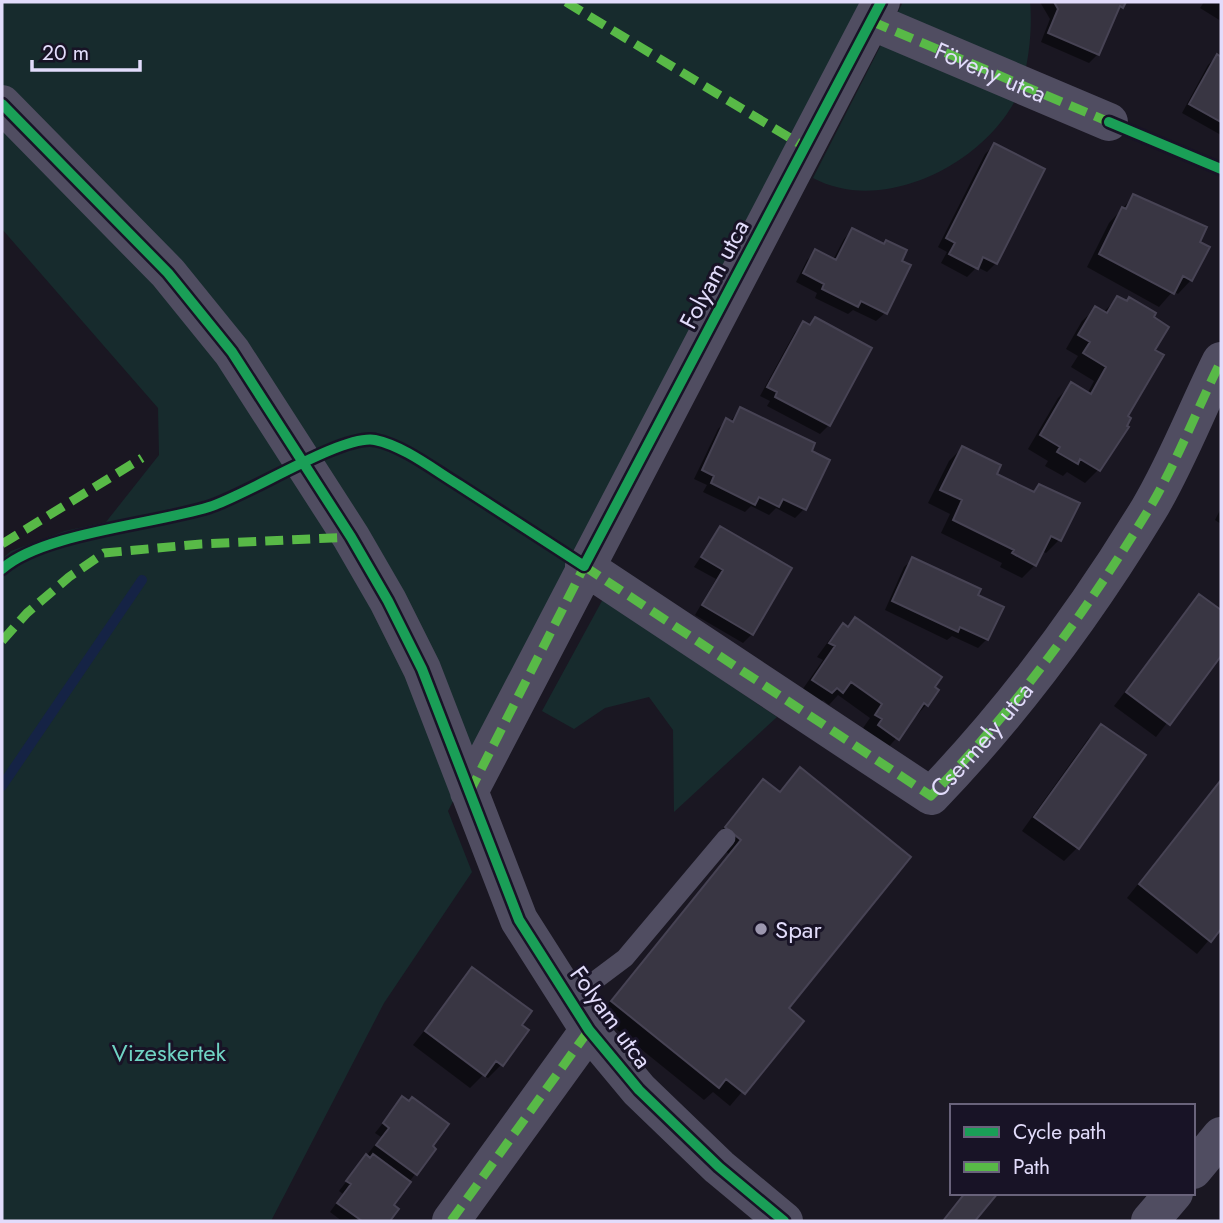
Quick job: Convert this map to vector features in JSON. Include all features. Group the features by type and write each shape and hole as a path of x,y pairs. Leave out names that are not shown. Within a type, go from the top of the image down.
{"street":[{"name":"Föveny utca","path":"876,11 1109,122"},
{"name":"Folyam utca","path":"784,1221 719,1167 639,1090 579,1015 519,920 469,792 584,566 876,11"},
{"path":"2,104 168,272 232,352 388,601 422,669 469,792"},
{"name":"Csermely utca","path":"584,566 931,796 974,751 1082,613 1150,507 1221,360"},
{"path":"451,1221 579,1015"},
{"path":"1195,1168 1221,1136"},
{"path":"1150,1221 1172,1195"}],"lane":[{"path":"579,1015 726,838"}],"green space":[{"name":"Vizeskertek","path":"2,2 866,2 448,811 472,872 384,1003 271,1221 2,1221 2,559 11,551 65,531 106,522 159,455 158,408 2,229"},
{"path":"903,2 1030,2 1031,27 1026,70 1012,106 996,128 975,148 950,166 924,179 867,191 839,188 813,178"},
{"path":"603,599 777,717 674,812 673,730 649,697 605,708 574,729 542,711"}],"building":[{"path":"1054,2 1126,2 1123,8 1120,6 1099,55 1048,33 1058,9"},
{"path":"1217,54 1221,57 1221,122 1189,104"},
{"path":"994,143 1045,169 997,264 983,257 978,269 949,254 955,243 946,238"},
{"path":"1133,194 1207,227 1200,242 1210,247 1192,281 1183,276 1174,294 1099,254 1122,207 1126,209"},
{"path":"852,228 884,244 886,240 907,250 902,261 911,265 887,314 861,301 858,307 822,289 824,284 803,273 815,249 836,260"},
{"path":"1117,296 1127,301 1129,297 1156,313 1154,317 1169,327 1155,350 1164,355 1128,416 1131,418 1127,426 1129,427 1100,471 1080,459 1078,464 1057,452 1060,447 1040,435 1071,382 1091,394 1106,367 1083,353 1090,342 1078,335 1095,306 1107,313"},
{"path":"815,317 872,348 830,426 775,397 777,392 767,387 803,321 810,325"},
{"path":"740,407 815,443 812,451 830,460 806,510 783,499 779,507 759,497 755,505 711,483 714,476 702,470 726,418 733,422"},
{"path":"962,446 1001,465 997,474 1034,492 1039,484 1080,503 1061,541 1051,536 1036,566 1012,553 1014,550 953,520 962,500 940,490"},
{"path":"720,526 792,568 753,635 702,605 723,570 701,557"},
{"path":"912,557 981,589 978,595 1004,607 988,640 960,627 958,632 892,601"},
{"path":"1199,594 1221,610 1221,656 1170,725 1126,692"},
{"path":"855,617 942,677 935,687 939,690 928,706 924,703 899,740 878,725 882,719 875,715 882,704 851,682 843,693 837,688 832,693 812,680 835,646 829,643 843,623 848,627"},
{"path":"1101,724 1146,755 1079,849 1034,817"},
{"name":"Spar","path":"800,767 911,857 789,1008 804,1021 745,1094 726,1079 719,1088 611,1001 741,840 725,827 763,779 780,792"},
{"path":"1221,780 1221,929 1211,942 1139,884"},
{"path":"472,967 532,1011 522,1025 529,1030 503,1066 496,1061 485,1076 425,1031"},
{"path":"402,1096 409,1101 412,1097 449,1124 433,1146 436,1149 417,1175 376,1145 389,1128 383,1123"},
{"path":"366,1154 370,1158 373,1154 411,1182 394,1205 399,1209 390,1221 362,1221 337,1203 351,1184 346,1181"},
{"path":"963,1195 996,1195 975,1221 943,1221"}],"waterway":[{"path":"2,786 142,580"}],"marked path":[{"path":"566,2 805,147"},
{"path":"871,21 1109,122"},
{"path":"584,566 931,796 1020,694 1100,585 1159,491 1221,361"},
{"path":"2,544 142,458"},
{"path":"2,641 27,613 69,577 104,553 201,544 351,537"},
{"path":"469,793 586,563"},
{"path":"451,1221 589,1030"}],"cycle path":[{"path":"2,569 20,557 71,538 209,507 318,455 341,446 375,440 397,447 418,459 584,566 881,2"},
{"path":"2,104 168,273 232,352 351,537 388,601 422,669 519,920 589,1030 639,1090 719,1167 784,1221"},
{"path":"1109,122 1221,169"}],"place":[{"name":"Spar","path":"761,929"}]}
